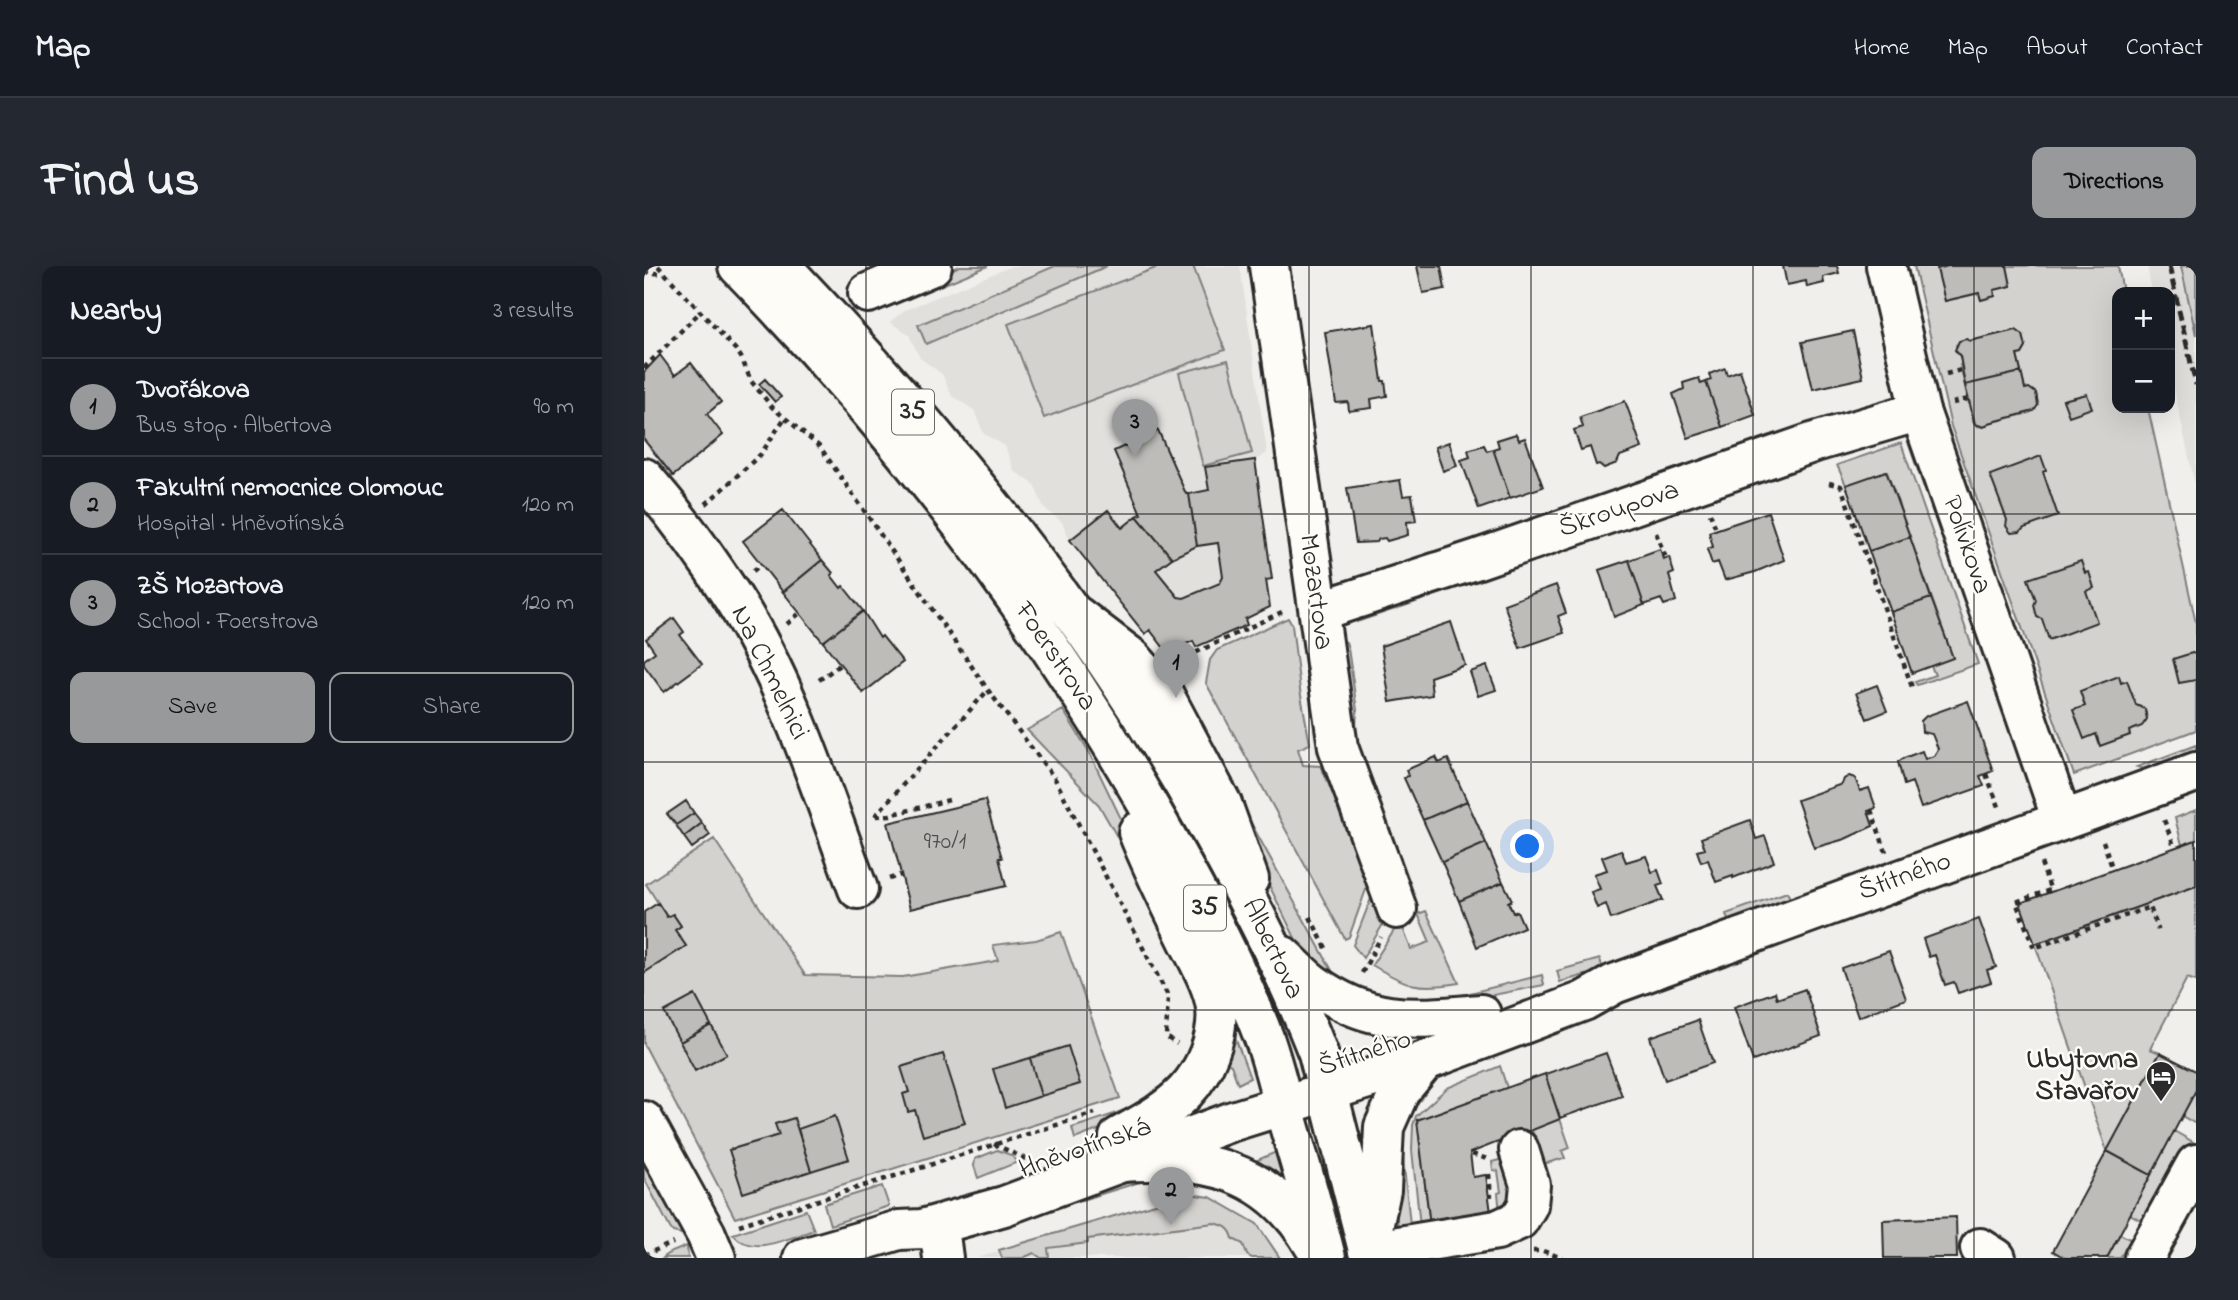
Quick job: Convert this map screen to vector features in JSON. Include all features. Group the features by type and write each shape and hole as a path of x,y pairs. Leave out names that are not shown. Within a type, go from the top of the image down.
{"street":[{"name":"Foerstrova","path":"738,266 820,354 922,472 1004,582 1113,743 1224,944 1265,1040 1280,1094"},
{"name":"Foerstrova","path":"781,266 892,387 1038,563"},
{"path":"868,293 932,266"},
{"name":"Mozartova","path":"1269,266 1307,609 1329,751 1397,909"},
{"name":"Polívkova","path":"1886,266 1920,411 2062,820"},
{"name":"Škroupova","path":"1307,609 1478,559 1815,442 1920,411"},
{"name":"Na Chmelnici","path":"644,478 705,555 747,621 875,883"},
{"name":"Albertova","path":"1038,563 1114,671 1170,759 1268,938 1305,1021 1324,1080 1369,1254"},
{"path":"1113,743 1123,795 1203,970 1214,999 1216,1015 1212,1044 1197,1076 1185,1092 1159,1113 1113,1137"},
{"name":"Štítného","path":"1324,1080 1425,1060 1584,1001 1614,984 2196,772"},
{"path":"1268,938 1313,985 1370,1013 1405,1019 1481,1014"},
{"name":"Štítného","path":"1324,1080 1376,1052 1481,1014 1553,993 1614,984"},
{"path":"1425,1060 1399,1091 1384,1127 1381,1190 1369,1254 1497,1230 1519,1220 1528,1205 1530,1185 1519,1150"},
{"name":"Hněvotínská","path":"902,1244 929,1208 961,1192 1113,1137 1324,1080"},
{"name":"35","path":"1280,1094 1324,1258"},
{"path":"644,1121 716,1258"},
{"path":"1113,1137 1172,1161 1208,1164 1247,1178 1288,1208 1324,1258"},
{"name":"Hněvotínská","path":"803,1258 902,1244 922,1228 944,1241 1113,1137"},
{"path":"2144,1258 2196,1164"}],"path":[{"path":"658,266 736,349 751,381 784,419 820,447 988,691 1055,779 1168,996 1166,1037 1181,1046 1184,1037"},
{"path":"644,272 665,274"},
{"path":"644,368 700,312"},
{"path":"703,507 761,454 784,419"},
{"path":"1829,483 1840,486 1855,519 1913,690"},
{"path":"1709,509 1716,529"},
{"path":"1654,528 1667,558"},
{"path":"1176,662 1307,609"},
{"path":"783,627 800,613"},
{"path":"819,680 841,664"},
{"path":"949,800 875,817 988,691"},
{"path":"1986,774 1999,805"},
{"path":"1871,810 1884,846"},
{"path":"2164,821 2175,848"},
{"path":"2103,842 2113,870"},
{"path":"2041,865 2051,891 2016,902 2034,948 2150,907 2158,930"},
{"path":"875,883 901,875"},
{"path":"1359,979 1397,909"},
{"path":"1310,917 1330,955"},
{"path":"737,1226 993,1144 1113,1137"},
{"path":"993,1144 1027,1159"},
{"path":"644,1255 668,1244"}],"shaded area":[{"path":"960,266 988,266 879,311 873,303"},
{"path":"1012,266 1240,266 1267,453 1255,461 1272,579 1266,580 1270,607 1245,619 1247,625 1196,647 1193,641 1167,652 1150,630 1145,634 1070,540 1062,522 1044,508 1034,484 1014,471 1005,446 984,434 974,410 952,396 942,374 920,358 909,335 890,322 905,310"},
{"path":"1055,266 1107,266 926,344 918,325"},
{"path":"1161,266 1193,266 1225,350 1044,418 1008,324"},
{"path":"1914,266 1937,266 1945,301 1979,293 1981,300 1995,296 1994,290 2011,286 2007,266 2118,266 2122,287 2112,287 2112,413 2149,413 2196,623 2196,730 2074,775 1951,426","holes":["2016,330 2023,335 2026,347 2022,354 2017,355 2025,389 2029,388 2036,393 2038,405 2029,413 1989,423 1984,427 1977,426 1973,421 1956,345 1964,339 1970,341"]},
{"path":"2147,266 2192,266 2196,283 2196,490 2175,394 2175,287 2151,287"},
{"path":"2181,266 2196,266 2196,335"},
{"path":"1228,360 1252,453 1203,466 1179,373"},
{"path":"1903,428 1912,434 1987,657 1984,658"},
{"path":"1901,443 1978,664 1917,685 1915,682 1935,675 1931,666 1953,658 1887,472 1846,485 1837,465"},
{"path":"1444,587 1445,592 1357,622 1356,617"},
{"path":"1288,618 1292,625 1310,744 1298,749 1303,765 1321,766 1369,881 1349,937 1345,939 1206,683 1210,660 1217,650"},
{"path":"1341,640 1346,642 1348,648 1357,710 1355,744 1358,774"},
{"path":"1063,710 1088,750 1196,975 1203,995 1194,1042 1197,1008 1195,988 1128,856 1099,805 1027,730"},
{"path":"1207,743 1340,985 1307,956 1298,944 1211,767"},
{"path":"2196,745 2196,753 2147,770 2137,767"},
{"path":"2196,810 2196,840 2182,845 2175,818"},
{"path":"714,839 805,975 903,977 991,962 998,960 993,945 1036,940 1061,932 1120,1098 735,1218 644,1044 644,973 686,946 675,930 681,926 673,914 667,917 646,884"},
{"path":"1379,878 1392,909 1363,958 1353,945"},
{"path":"2196,886 2196,981 2187,978 2150,1049 2160,1053 2107,1151 2035,944"},
{"path":"1787,892 1790,898 1788,902 1729,923 1726,914"},
{"path":"1426,911 1459,983 1433,986 1413,984 1395,978 1372,965 1400,921 1411,949 1430,942 1418,914"},
{"path":"1600,959 1603,970 1560,982 1557,971"},
{"path":"1542,975 1544,985 1437,1006 1401,1001 1454,997"},
{"path":"1232,1029 1250,1078 1238,1084 1231,1065 1219,1059"},
{"path":"1184,1063 1186,1071 1126,1119 1075,1139 1072,1128 1134,1105 1158,1089"},
{"path":"1500,1066 1507,1088 1417,1120 1430,1225 1420,1226 1412,1150 1416,1116 1447,1088"},
{"path":"2196,1090 2196,1124 2182,1116"},
{"path":"1560,1119 1570,1148 1562,1151 1565,1158 1543,1164 1532,1130"},
{"path":"2174,1131 2193,1142 2148,1224 2130,1214"},
{"path":"1401,1138 1411,1234 1399,1235 1391,1174"},
{"path":"997,1150 1011,1155 1018,1162 978,1178 975,1159"},
{"path":"1276,1152 1285,1182 1285,1183 1253,1162"},
{"path":"1506,1158 1522,1205 1500,1213 1498,1171 1493,1170 1492,1162"},
{"path":"644,1161 682,1234 673,1232 670,1228 644,1178"},
{"path":"1159,1176 995,1227 1100,1189"},
{"path":"882,1186 889,1206 830,1225 824,1204"},
{"path":"1189,1193 1210,1196 1258,1223 1281,1258 977,1258"},
{"path":"1189,1194 1210,1197 1257,1224 1280,1258 1252,1258 1247,1255 1243,1244 1233,1239 1229,1230 1214,1223 1088,1239 1088,1243 1048,1248 1049,1258 1041,1258 1034,1253 1023,1258 1002,1258 999,1250"},
{"path":"806,1210 814,1230 783,1241 750,1244 733,1234"},
{"path":"2120,1234 2139,1244 2138,1247 2127,1246 2120,1258 2107,1258"},
{"path":"687,1246 688,1258 663,1258 667,1254"}],"building":[{"path":"1417,266 1441,266 1445,289 1423,293"},
{"path":"1783,266 1837,266 1839,273 1823,277 1824,283 1807,287 1806,281 1787,285"},
{"path":"1948,266 2007,266 2011,286 1994,290 1995,296 1981,300 1979,293 1945,301 1937,269"},
{"path":"1374,324 1382,381 1385,381 1387,396 1371,399 1372,408 1349,411 1348,402 1336,403 1325,332"},
{"path":"2016,330 2023,335 2026,347 2022,354 2017,355 2021,372 1965,385 1960,356 1955,350 1959,341"},
{"path":"1853,331 1863,378 1813,389 1802,342"},
{"path":"660,355 675,375 691,363 721,402 707,414 723,435 673,476 644,440 644,372"},
{"path":"1725,368 1727,375 1740,370 1755,415 1722,427 1706,382 1711,380 1709,374"},
{"path":"2021,372 2025,389 2029,388 2036,393 2038,405 2034,411 1989,423 1984,427 1975,424 1965,385"},
{"path":"1699,378 1701,384 1706,382 1722,427 1688,438 1673,394 1684,389 1683,383"},
{"path":"765,379 781,397 775,402 759,384"},
{"path":"2087,394 2092,408 2069,416 2063,400"},
{"path":"1625,401 1642,448 1620,456 1617,463 1604,468 1596,465 1590,447 1581,450 1574,430 1583,427 1580,417"},
{"path":"1158,430 1186,494 1189,494 1197,546 1172,558 1137,516 1141,514 1114,451"},
{"path":"1516,434 1519,440 1525,438 1543,487 1510,498 1493,449 1499,447 1497,440"},
{"path":"1449,442 1457,466 1443,471 1435,447"},
{"path":"1484,445 1487,451 1493,449 1510,498 1479,509 1461,460 1470,457 1468,450"},
{"path":"2041,456 2046,470 2043,472 2058,516 2024,528 2020,532 2011,533 2006,526 2007,520 1990,475"},
{"path":"1255,460 1272,579 1266,580 1270,607 1245,619 1247,625 1196,647 1193,641 1167,652 1150,630 1145,634 1070,540 1108,510 1122,528 1137,516 1172,558 1156,570 1178,597 1184,598 1220,583 1223,577 1218,543 1197,546 1189,494 1209,490 1205,467"},
{"path":"1886,471 1910,537 1869,551 1846,485"},
{"path":"1400,480 1403,496 1412,495 1416,521 1407,522 1408,535 1387,541 1385,538 1377,542 1356,543 1347,488"},
{"path":"783,510 822,560 783,592 743,541"},
{"path":"1768,512 1784,560 1725,580 1718,562 1712,564 1707,549 1713,547 1709,532"},
{"path":"1910,537 1931,598 1891,612 1869,551"},
{"path":"1660,549 1664,559 1669,557 1674,573 1669,575 1676,601 1664,605 1661,599 1644,605 1629,560"},
{"path":"822,560 841,588 843,586 863,611 823,642 783,592"},
{"path":"1629,560 1644,605 1614,617 1599,570"},
{"path":"2081,561 2085,573 2089,572 2094,588 2086,591 2097,622 2049,640 2042,619 2037,617 2034,605 2036,600 2028,579"},
{"path":"1556,585 1566,613 1558,616 1564,633 1520,648 1504,604"},
{"path":"1931,598 1953,658 1912,673 1891,612"},
{"path":"863,611 880,638 882,636 903,662 863,693 823,642"},
{"path":"674,618 684,632 680,635 702,664 664,692 644,665 644,660 655,652 646,639"},
{"path":"1451,622 1465,665 1430,677 1432,695 1390,702 1381,646"},
{"path":"2196,654 2196,680 2179,683 2173,659"},
{"path":"1487,666 1496,690 1478,696 1470,672"},
{"path":"2119,676 2121,683 2127,681 2136,705 2145,709 2147,719 2142,726 2129,731 2130,735 2100,746 2096,734 2084,739 2073,710 2085,706 2080,691"},
{"path":"1877,685 1887,711 1867,719 1856,693"},
{"path":"1968,701 1993,771 1980,776 1984,786 1921,808 1912,782 1904,785 1898,762 1922,751 1925,759 1934,756 1938,749 1932,734 1922,732 1921,721 1926,716"},
{"path":"1436,757 1439,763 1448,759 1467,801 1423,820 1404,778 1408,776 1406,770"},
{"path":"1849,776 1855,778 1860,791 1869,788 1876,808 1868,811 1873,826 1845,839 1814,848 1797,800 1842,784"},
{"path":"985,800 1002,858 999,858 1006,886 910,909 888,823"},
{"path":"686,801 694,813 676,825 667,814"},
{"path":"1467,801 1486,843 1442,862 1423,820"},
{"path":"694,813 702,823 684,837 676,825"},
{"path":"1750,820 1756,839 1765,836 1774,862 1716,882 1708,860 1701,862 1697,851 1705,849 1701,838"},
{"path":"702,823 710,835 692,848 684,837"},
{"path":"2196,840 2196,886 2035,944 2020,903"},
{"path":"1486,843 1503,882 1459,901 1442,862"},
{"path":"1621,850 1626,862 1646,856 1652,872 1658,870 1663,884 1657,886 1663,900 1611,919 1606,904 1597,908 1591,892 1600,889 1594,874 1607,870 1602,857"},
{"path":"1503,882 1512,900 1508,902 1513,913 1517,911 1524,927 1477,947 1459,901"},
{"path":"658,903 667,917 673,914 681,926 675,930 686,946 644,973 644,912"},
{"path":"1979,919 1996,967 1987,970 1991,982 1958,993 1954,982 1945,985 1935,955 1929,957 1923,939"},
{"path":"1889,951 1906,999 1858,1017 1841,968"},
{"path":"1805,989 1821,1036 1753,1061 1734,1007 1775,992 1777,999"},
{"path":"695,995 711,1025 680,1042 664,1012"},
{"path":"1698,1020 1713,1063 1665,1080 1650,1037"},
{"path":"711,1025 727,1054 695,1071 680,1042"},
{"path":"1068,1046 1080,1084 1041,1096 1030,1058"},
{"path":"1606,1053 1622,1096 1560,1118 1545,1074"},
{"name":"Ubytovna Stavařov","path":"2160,1053 2196,1071 2196,1090 2151,1175 2107,1151"},
{"path":"943,1054 965,1123 923,1136 915,1110 908,1112 903,1094 909,1092 901,1067"},
{"path":"1030,1058 1041,1096 1005,1108 993,1069"},
{"path":"1545,1074 1560,1119 1527,1132 1530,1142 1501,1151 1498,1142 1470,1153 1473,1177 1486,1175 1491,1213 1430,1225 1417,1120"},
{"path":"835,1116 849,1159 811,1171 798,1129"},
{"path":"794,1118 811,1171 743,1193 729,1150 779,1135 775,1124"},
{"path":"2107,1151 2151,1175 2107,1258 2065,1258 2053,1251"},
{"path":"1956,1217 1957,1258 1884,1258 1883,1220"}],"railway":[{"path":"2169,266 2196,385"}],"place":[{"name":"ZŠ Mozartova","path":"1135,457"},
{"name":"Dvořákova","path":"1176,698"},
{"name":"Ubytovna Stavařov","path":"2161,1103"},
{"name":"Fakultní nemocnice Olomouc","path":"1171,1225"}]}
